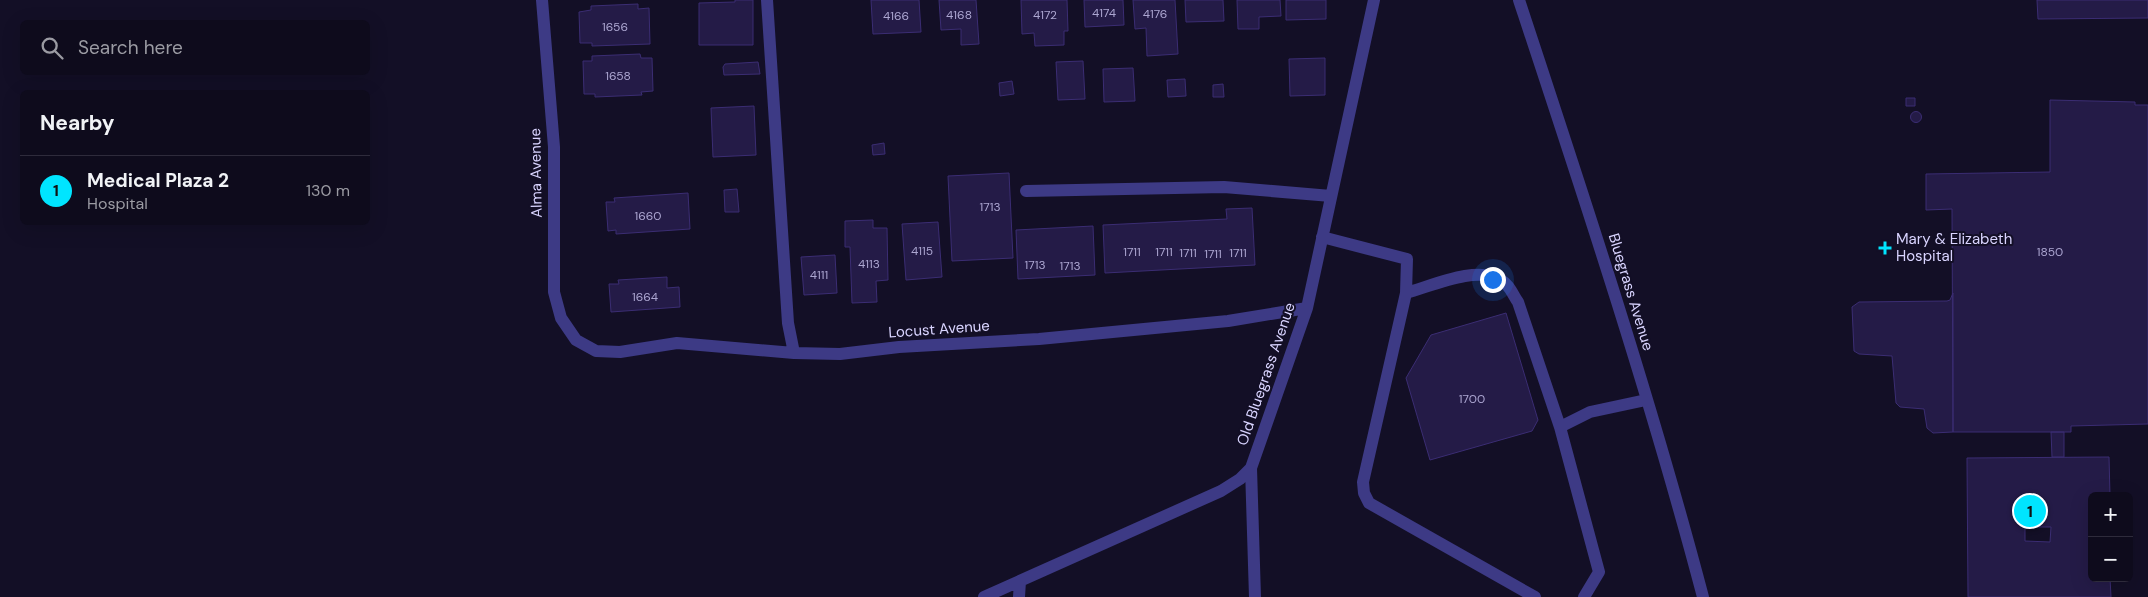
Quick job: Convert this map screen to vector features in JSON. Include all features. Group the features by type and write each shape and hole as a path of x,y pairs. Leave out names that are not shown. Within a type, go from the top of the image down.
{"street":[{"name":"Alma Avenue","path":"542,0 554,147 554,292 561,318 576,340"},
{"path":"767,0 788,323 794,353"},
{"name":"Old Bluegrass Avenue","path":"984,597 1221,491 1240,479 1250,468 1307,308 1374,0"},
{"name":"Bluegrass Avenue","path":"1519,0 1592,219 1702,597"},
{"path":"1026,191 1224,188 1331,196"},
{"path":"1322,238 1406,259 1406,293 1363,482 1364,493 1369,503 1535,597"},
{"path":"1406,293 1474,274 1501,279 1509,287 1518,302 1560,427 1600,572 1584,597"},
{"name":"Locust Avenue","path":"576,340 596,351 620,352 677,343 794,353 840,354 899,347 1040,339 1228,321 1307,308"},
{"path":"1560,427 1590,412 1646,400"},
{"path":"1250,468 1255,597"},
{"path":"1019,597 1020,581"}],"building":[{"path":"735,0 753,0 753,45 699,45 699,3 735,2"},
{"path":"871,0 919,0 921,32 873,34"},
{"path":"939,0 976,0 979,44 961,45 961,29 941,30"},
{"path":"1021,0 1067,0 1068,31 1064,31 1064,45 1035,46 1034,33 1022,34"},
{"path":"1084,0 1123,0 1124,25 1085,27"},
{"path":"1133,0 1175,0 1178,54 1147,56 1146,28 1135,29"},
{"path":"1185,0 1223,0 1224,21 1186,22"},
{"path":"1237,0 1280,0 1281,16 1259,17 1259,29 1238,29"},
{"path":"1286,0 1326,0 1326,19 1286,20"},
{"path":"2037,0 2148,0 2148,18 2038,19"},
{"path":"638,4 638,9 649,8 650,44 592,46 592,43 580,43 579,12 591,10 591,6"},
{"path":"640,54 641,58 652,58 653,91 641,92 642,95 595,97 595,94 584,94 583,61 592,61 592,56"},
{"path":"1325,58 1325,95 1290,96 1289,59"},
{"path":"1083,61 1085,99 1058,100 1056,62"},
{"path":"758,62 760,74 724,75 723,67 725,64"},
{"path":"1133,68 1135,101 1104,102 1103,69"},
{"path":"1185,79 1186,96 1168,97 1167,80"},
{"path":"1012,81 1014,94 1000,96 999,83"},
{"path":"1223,84 1224,97 1213,97 1213,85"},
{"path":"1906,98 1915,98 1915,106 1906,106"},
{"path":"2050,100 2135,102 2135,105 2148,105 2148,424 2071,426 2071,432 1953,432 1952,209 1926,210 1926,174 2050,172"},
{"path":"754,106 756,155 713,157 711,108"},
{"path":"1916,111 1922,117 1916,123 1910,117"},
{"path":"884,143 885,154 873,155 872,145"},
{"path":"1009,173 1013,258 952,261 948,176"},
{"path":"737,189 739,212 725,212 724,190"},
{"path":"688,193 690,229 616,234 616,230 608,231 606,202 615,202 614,198"},
{"path":"1252,208 1255,265 1105,273 1103,225 1227,219 1226,209"},
{"path":"873,220 873,228 887,228 888,280 876,281 877,302 852,303 850,247 845,247 845,221"},
{"path":"938,222 942,277 906,280 902,224"},
{"path":"1093,226 1095,275 1018,279 1016,230"},
{"path":"835,255 837,293 804,295 801,257"},
{"path":"667,277 667,288 679,287 680,307 611,312 609,284 619,284 618,280"},
{"path":"1953,293 1953,432 1933,433 1927,428 1924,409 1900,407 1896,403 1892,356 1859,354 1854,351 1852,307 1859,302 1947,301 1950,300"},
{"path":"1506,313 1538,420 1532,431 1430,460 1406,378 1431,335"},
{"path":"2051,432 2064,432 2064,457 2052,457"},
{"path":"2109,457 2110,492 2088,492 2088,582 2110,582 2111,597 1968,597 1967,458","holes":["2025,527 2051,527 2050,542 2025,541"]}],"place":[{"name":"Mary & Elizabeth Hospital","path":"1885,248"},
{"name":"Medical Plaza 2","path":"2030,511"}]}
